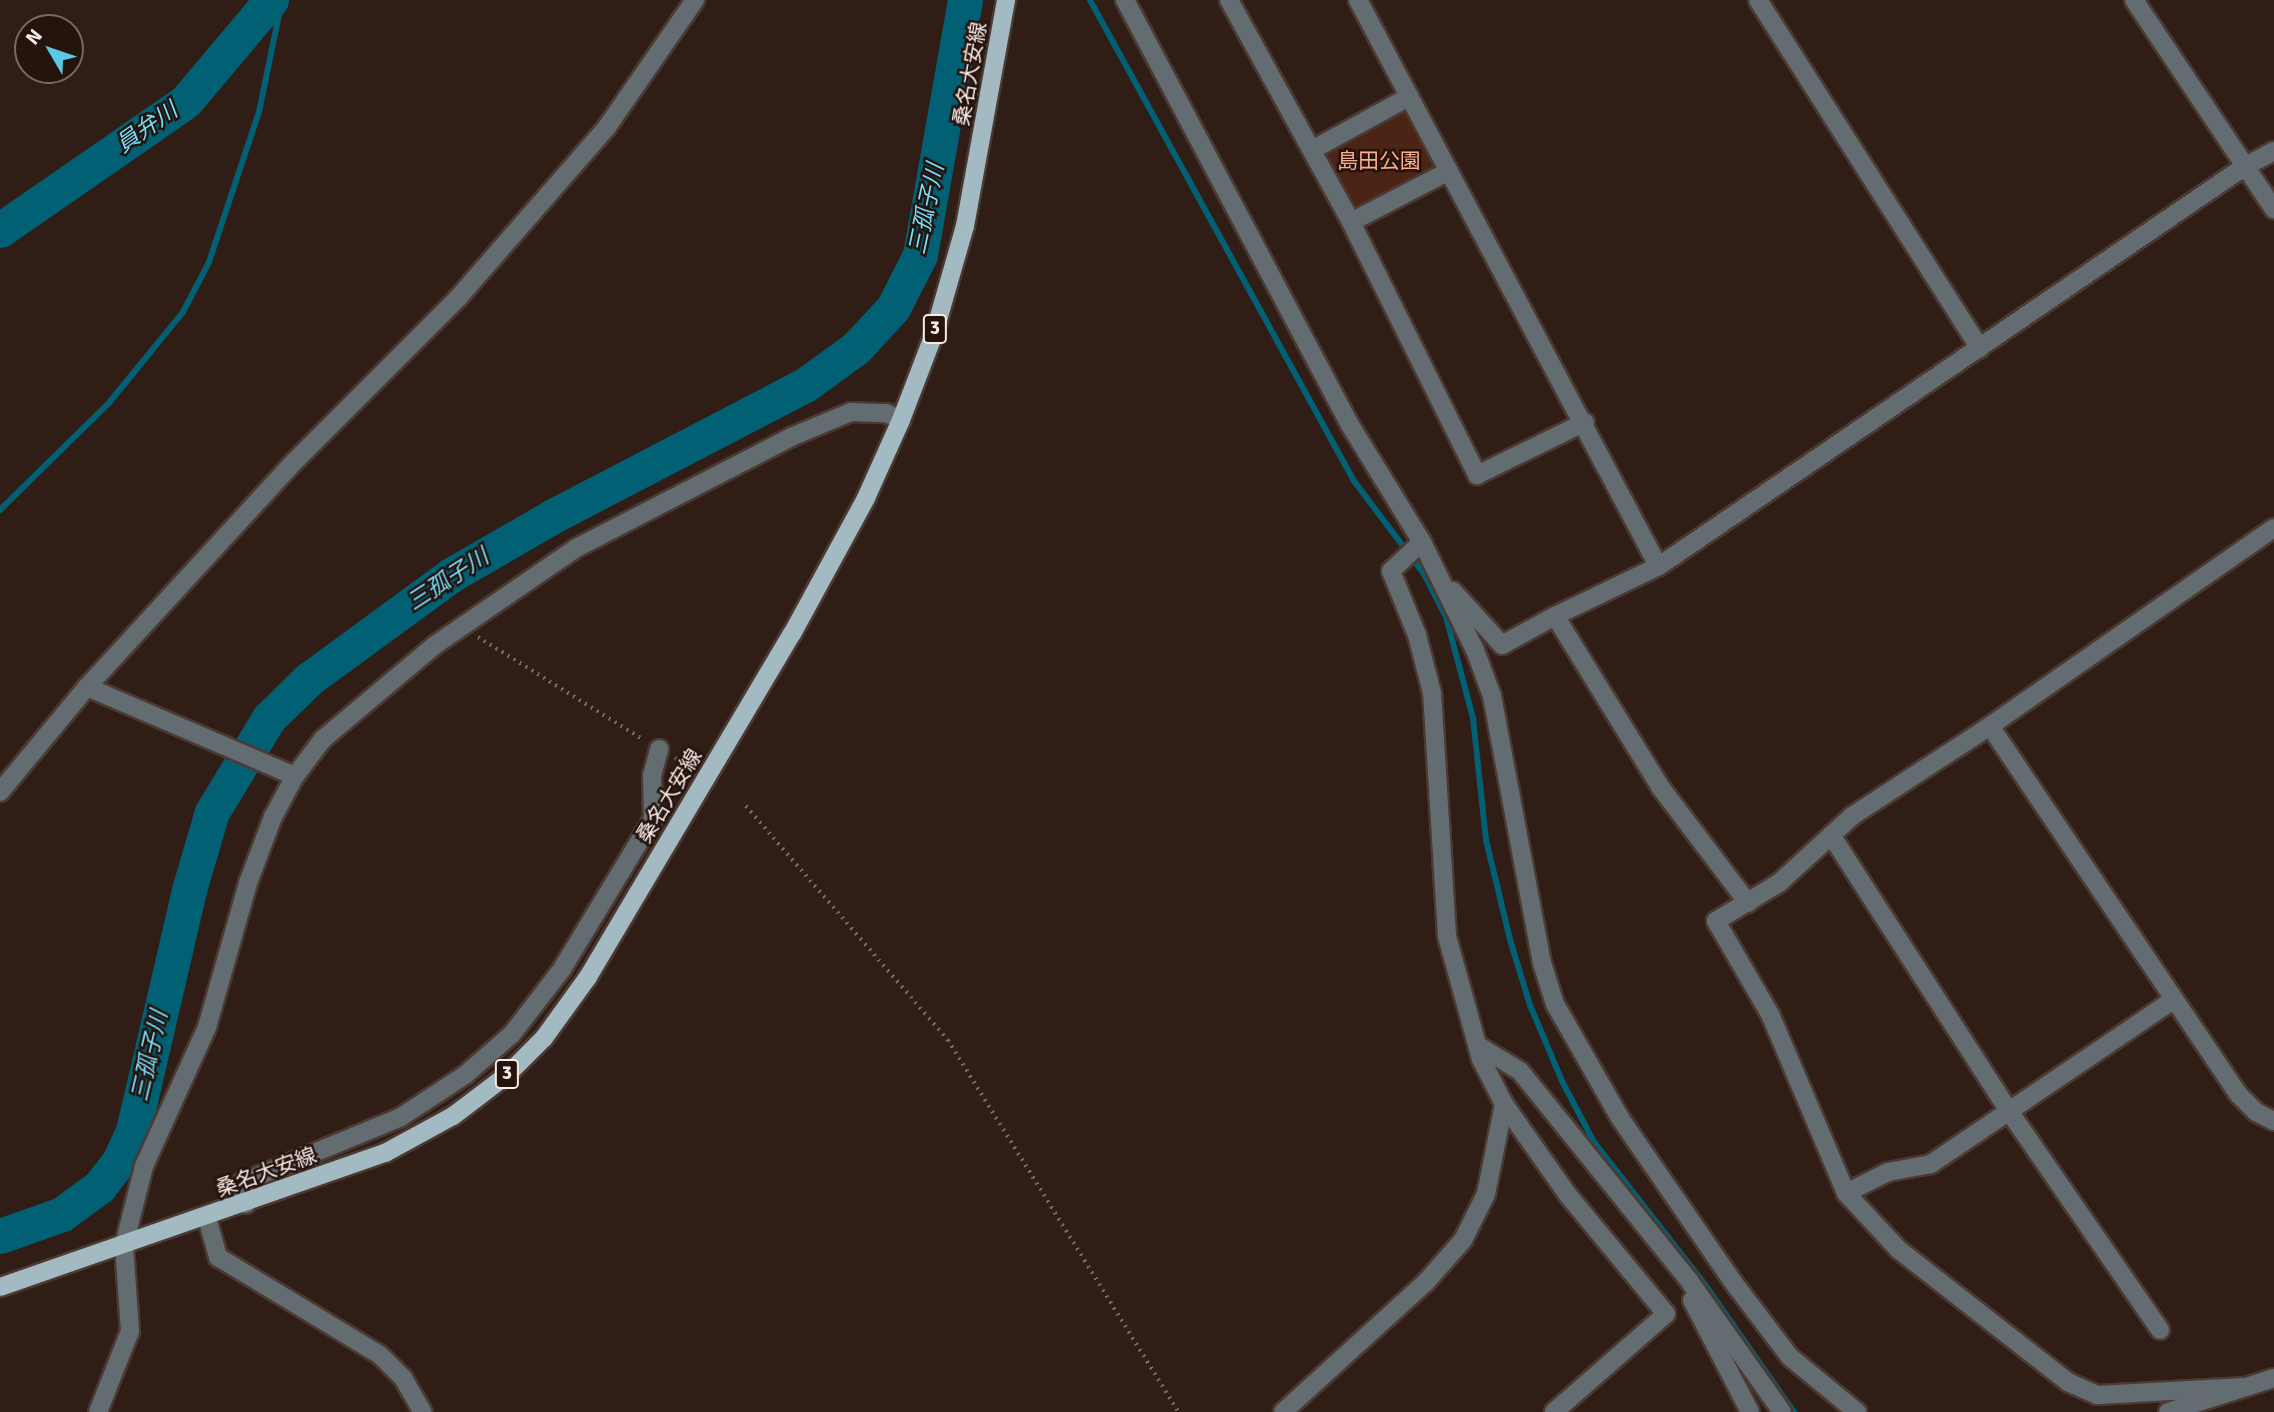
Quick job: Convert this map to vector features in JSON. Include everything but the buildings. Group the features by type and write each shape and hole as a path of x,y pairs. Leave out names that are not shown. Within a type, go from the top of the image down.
{"main road":[{"name":"桑名大安線","path":"0,1287 207,1218 384,1153 453,1116 507,1075 544,1038 588,977 786,645 866,498 901,420 933,334 965,226 1006,0"}],"street":[{"path":"0,792 87,687 295,461 458,298 607,127 695,0"},
{"path":"1125,0 1350,425 1419,545 1440,576 1502,645 1659,566 2244,167 2274,151"},
{"path":"1229,0 1351,222 1477,475 1585,422"},
{"path":"1358,0 1585,422 1655,560"},
{"path":"1758,0 1980,348"},
{"path":"2134,0 2274,209"},
{"path":"1312,150 1409,97"},
{"path":"1351,222 1449,172"},
{"path":"99,1412 131,1331 124,1245 144,1166 207,1027 248,883 290,774 323,739 463,626 576,548 791,437 852,412 886,413 901,420"},
{"path":"2245,1387 2097,1395 2068,1382 1899,1250 1846,1193 1771,1016 1716,921 1779,883 1852,816 1990,726 2274,527"},
{"path":"1419,545 1391,571 1417,635 1432,693 1447,936 1477,1045 1504,1104 1568,1195 1666,1314 1554,1412"},
{"path":"1440,576 1492,696 1542,964 1555,1004 1620,1118 1733,1282 1790,1357 1857,1412"},
{"path":"1555,617 1661,788 1748,902"},
{"path":"87,687 290,774"},
{"path":"1990,726 2172,1001 2239,1095 2256,1112 2274,1121"},
{"path":"246,1203 241,1183 401,1117 466,1075 512,1034 562,969 653,819 652,776 659,749"},
{"path":"1831,835 2009,1111 2160,1330"},
{"path":"1846,1193 1888,1172 1931,1164 2172,1001"},
{"path":"1477,1045 1520,1071 1647,1228 1782,1412"},
{"path":"1283,1412 1426,1282 1462,1240 1486,1194 1504,1104"},
{"path":"207,1218 218,1257 380,1355 403,1378 423,1412"},
{"path":"1647,1228 1715,1341 1750,1412"},
{"path":"2168,1412 2274,1378"}],"path":[{"path":"463,626 659,749"},
{"path":"746,806 948,1040 1179,1412"}],"green space":[{"name":"島田公園","path":"1407,103 1442,169 1352,217 1317,151"}],"waterway":[{"name":"員弁川","path":"0,230 186,101 271,0"},
{"path":"0,510 108,404 183,312 209,262 259,112 282,0"},
{"name":"三孤子川","path":"0,1236 62,1214 99,1187 119,1161 133,1131 189,890 212,812 269,718 309,679 451,575 553,516 805,385 856,348 893,308 920,255 965,0"},
{"path":"1090,0 1354,481 1424,574 1446,617 1473,718 1486,840 1511,943 1530,1005 1563,1083 1594,1142 1706,1286 1794,1412"}]}
